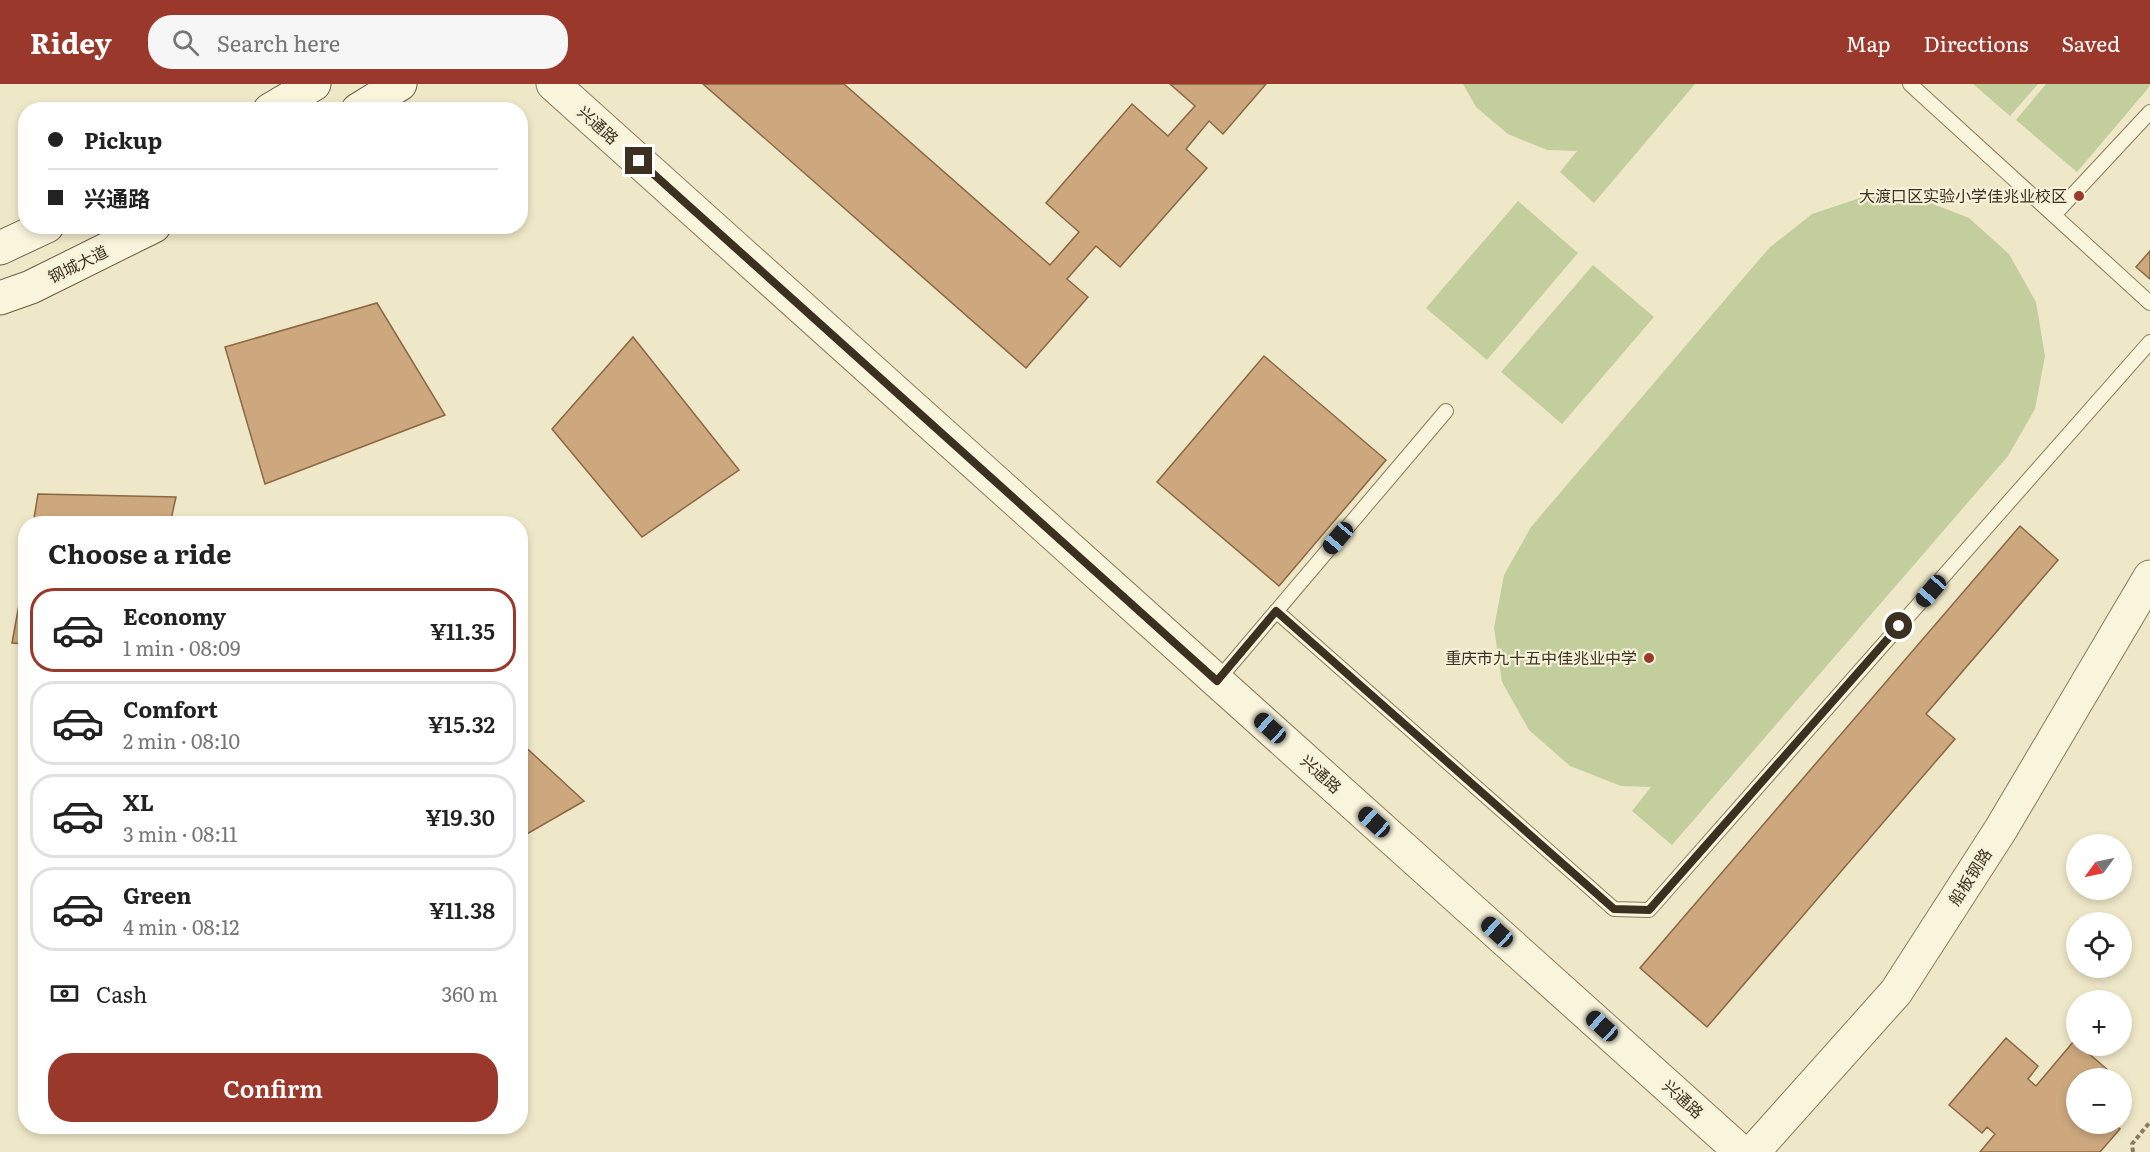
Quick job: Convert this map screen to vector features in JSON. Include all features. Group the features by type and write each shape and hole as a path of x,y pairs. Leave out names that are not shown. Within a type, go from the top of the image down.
{"street":[{"path":"284,102 314,84"},
{"path":"371,102 400,84"},
{"name":"兴通路","path":"553,84 1742,1152"},
{"path":"0,248 30,234"},
{"name":"钢城大道","path":"0,298 31,287 138,234"},
{"name":"船板钢路","path":"1753,1152 1896,992 2001,829 2147,590"}],"lane":[{"path":"1910,84 2150,303"},
{"path":"2054,215 2150,112"},
{"path":"1276,611 1614,909 1649,910 2150,342"},
{"path":"1217,681 1446,411"}],"path":[{"path":"2133,1152 2132,1144 2150,1122"}],"green space":[{"path":"1463,84 1695,84 1594,203 1560,172 1577,151 1547,150 1508,134 1476,107"},
{"path":"1973,84 2038,84 2010,116"},
{"path":"2046,84 2150,84 2150,86 2077,172 2016,120"},
{"path":"1863,197 1918,198 1969,218 2009,254 2036,302 2045,356 2035,409 2008,456 1672,845 1632,811 1651,787 1621,786 1570,766 1529,730 1502,682 1494,628 1504,575 1531,527 1769,248 1812,214"},
{"path":"1518,201 1578,253 1487,360 1426,308"},
{"path":"1593,265 1654,317 1562,424 1501,372"}],"building":[{"path":"703,84 844,84 1050,265 1079,232 1046,203 1132,104 1168,136 1195,106 1170,84 1266,84 1223,134 1209,121 1186,149 1207,168 1120,267 1096,246 1067,279 1088,297 1026,368"},
{"path":"2150,251 2150,279 2136,267"},
{"path":"377,303 445,415 265,484 225,347"},
{"path":"633,337 739,470 642,537 552,429"},
{"path":"1264,356 1386,460 1279,586 1157,482"},
{"path":"38,494 176,497 172,516 34,516"},
{"path":"2020,526 2058,560 1926,714 1955,739 1707,1027 1640,968"},
{"path":"18,610 18,643 12,643"},
{"path":"528,749 584,801 528,833"},
{"path":"2006,1038 2038,1066 2028,1079 2036,1086 2066,1050 2066,1056 2092,1056 2106,1068 2066,1068 2066,1134 2116,1134 2100,1152 1980,1152 1995,1134 1987,1127 1982,1133 1949,1105"}],"place":[{"name":"大渡口区实验小学佳兆业校区","path":"2079,196"},
{"name":"重庆市九十五中佳兆业中学","path":"1649,658"}],"route":[{"path":"639,161 1217,681 1276,611 1614,909 1649,910 1899,626"}]}
